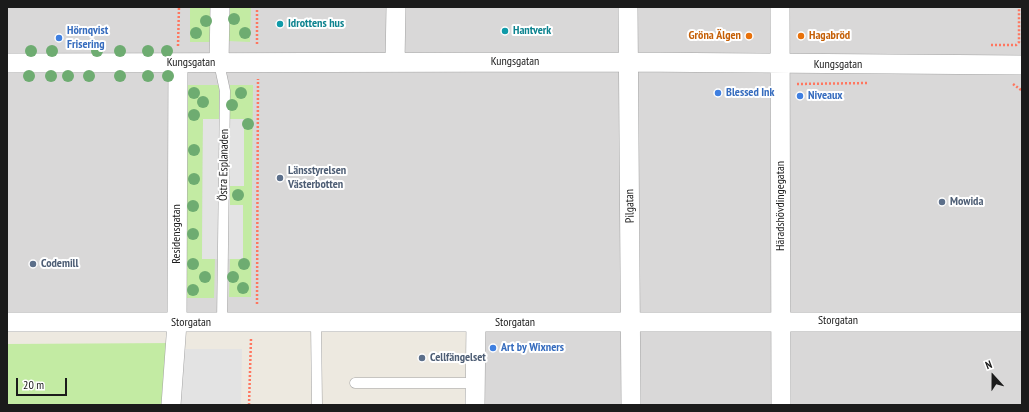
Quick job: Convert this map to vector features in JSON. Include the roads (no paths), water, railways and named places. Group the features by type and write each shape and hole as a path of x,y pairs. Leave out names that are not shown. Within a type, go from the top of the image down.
{"street":[{"name":"Östra Esplanaden","path":"219,63 220,7"},
{"path":"395,62 396,7"},
{"name":"Pilgatan","path":"628,7 631,405"},
{"name":"Häradshövdingegatan","path":"780,7 781,405"},
{"name":"Kungsgatan","path":"7,63 628,62 1022,65"},
{"name":"Residensgatan","path":"171,405 177,323 178,63"},
{"name":"Storgatan","path":"7,322 1022,322"},
{"path":"475,405 476,323"}],"lane":[{"name":"Östra Esplanaden","path":"219,63 225,91 222,323"},
{"path":"316,323 317,405"},
{"path":"355,383 475,383"}],"place":[{"name":"Idrottens hus","path":"280,24"},
{"name":"Hantverk","path":"505,31"},
{"name":"Gröna Älgen","path":"749,36"},
{"name":"Hagabröd","path":"801,36"},
{"name":"Hörnqvist Frisering","path":"59,38"},
{"name":"Blessed Ink","path":"718,93"},
{"name":"Niveaux","path":"800,96"},
{"name":"Länsstyrelsen Västerbotten","path":"280,178"},
{"name":"Mowida","path":"942,202"},
{"name":"Codemill","path":"33,264"},
{"name":"Art by Wixners","path":"493,348"},
{"name":"Cellfängelset","path":"422,358"}]}
